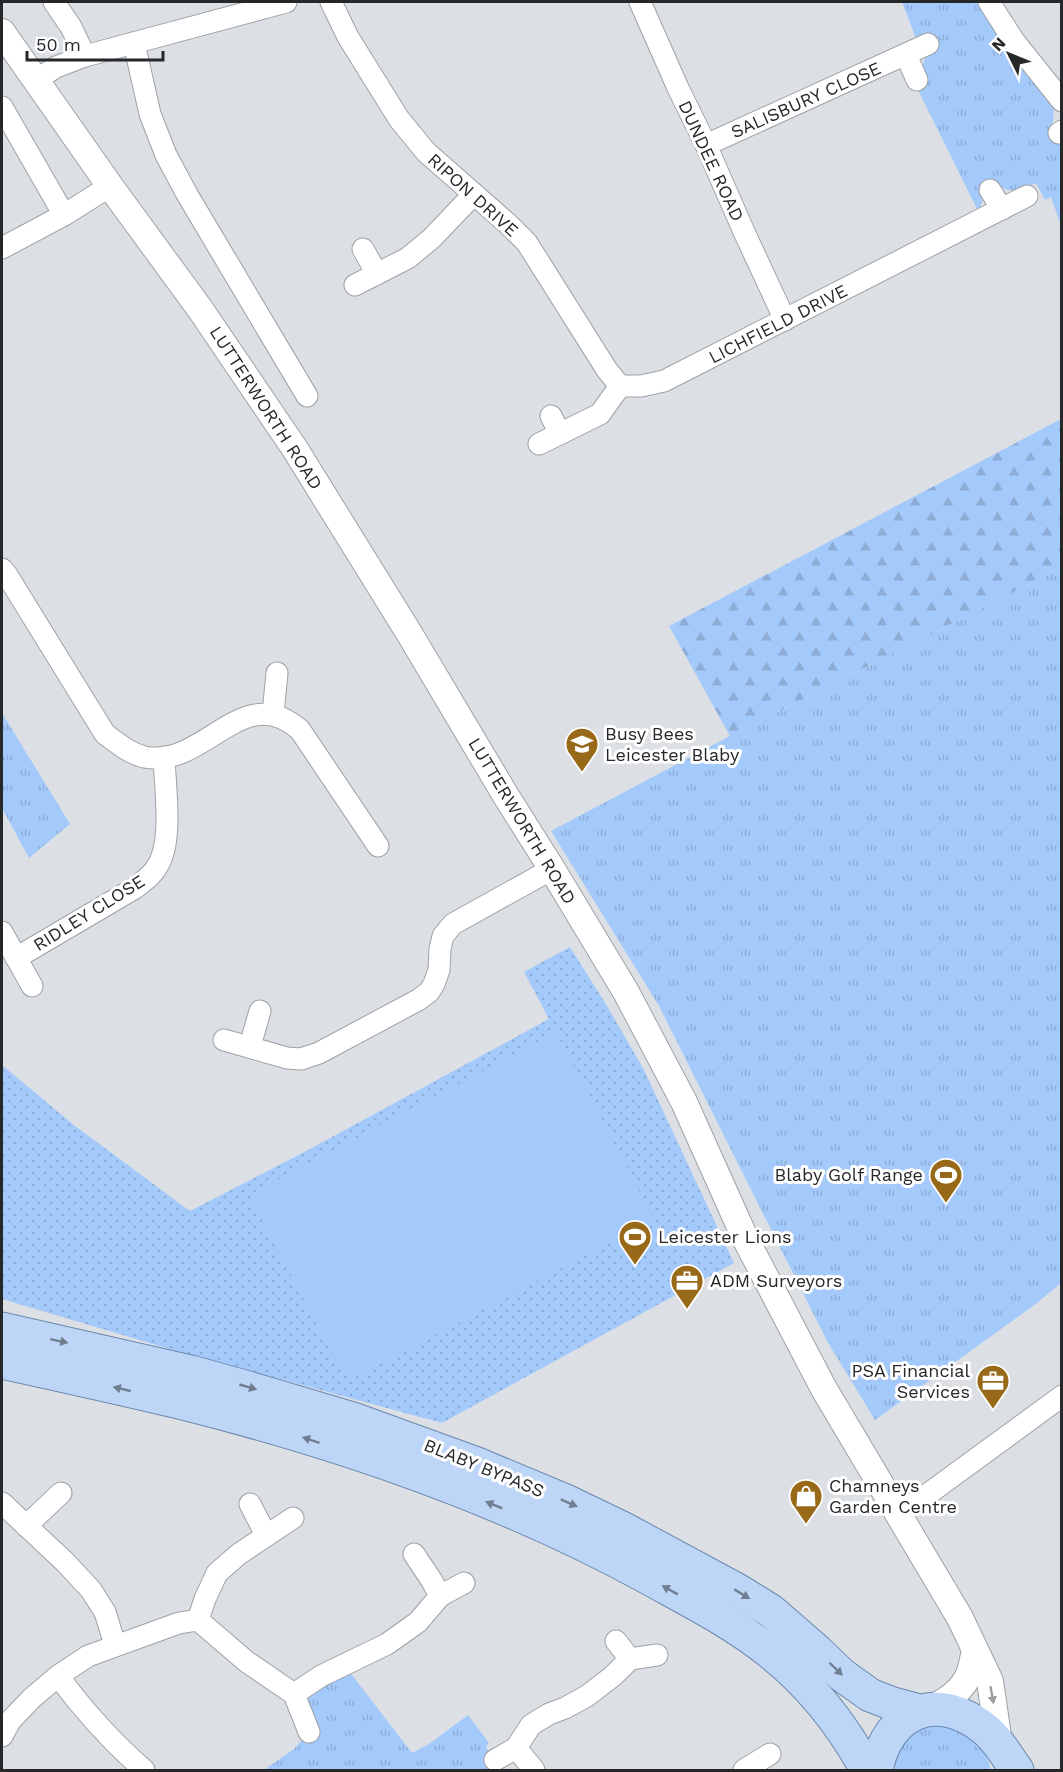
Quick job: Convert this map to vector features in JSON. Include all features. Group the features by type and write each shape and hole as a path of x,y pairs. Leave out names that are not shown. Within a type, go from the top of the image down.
{"main road":[{"name":"BLABY BYPASS","path":"2,1329 117,1354 245,1386 321,1409 397,1434 567,1502 622,1528 771,1611 842,1675 870,1695 893,1704 961,1714 976,1722 988,1732 1005,1758"},
{"name":"BLABY BYPASS","path":"2,1362 179,1402 278,1429 424,1478 528,1519 577,1542 716,1615 773,1654 814,1694 845,1734 867,1770"},
{"path":"876,1770 881,1750 892,1732 903,1721 925,1710"}],"street":[{"path":"54,2 71,27 85,56"},
{"path":"36,80 56,67 85,56 286,2"},
{"name":"RIPON DRIVE","path":"330,2 348,37 399,119 426,152 507,223 526,243 607,370 620,386"},
{"name":"DUNDEE ROAD","path":"640,2 785,321"},
{"path":"989,2 1014,41 1062,101"},
{"name":"LUTTERWORTH ROAD","path":"2,32 200,309 295,449 626,992 684,1102 745,1238 824,1389 960,1618 990,1681 1005,1758"},
{"path":"134,43 150,114 166,155 307,396"},
{"name":"SALISBURY CLOSE","path":"706,145 928,44"},
{"path":"906,55 917,80"},
{"path":"2,107 64,215"},
{"path":"2,248 64,215 110,186"},
{"path":"990,189 1002,209"},
{"path":"355,285 408,258 432,238 474,194"},
{"name":"LICHFIELD DRIVE","path":"620,386 641,386 664,381 1027,196"},
{"path":"363,249 377,274"},
{"path":"539,444 555,425 600,414 620,386"},
{"path":"2,569 105,734 132,753 146,757 164,757 177,755 190,749 241,719 256,714 273,714 289,720 300,730 378,846"},
{"path":"273,714 277,673"},
{"name":"RIDLEY CLOSE","path":"16,958 135,888 158,866 165,851 167,836 164,757"},
{"path":"224,1040 287,1058 301,1059 319,1053 429,992 436,980 443,936 453,924 552,869"},
{"path":"2,932 32,986"},
{"path":"250,1046 260,1011"},
{"path":"898,1514 1062,1396"},
{"path":"26,1526 62,1492"},
{"path":"2,1503 65,1562 91,1590 105,1612 115,1645"},
{"path":"250,1504 266,1535"},
{"path":"198,1620 217,1573 239,1554 293,1518"},
{"path":"414,1554 440,1596"},
{"path":"294,1694 321,1676 387,1644 418,1622 440,1596 464,1583"},
{"path":"4,1723 58,1676 88,1656 179,1623 198,1620 247,1662 294,1694 309,1732"},
{"path":"616,1641 630,1659"},
{"path":"925,1710 941,1704 962,1686 969,1676 975,1651"},
{"path":"495,1760 516,1748 531,1725 587,1696 630,1659 657,1655"},
{"path":"58,1676 104,1734 144,1770"},
{"path":"516,1748 534,1770"},
{"path":"744,1770 770,1754"}],"green space":[{"path":"902,2 982,2 1054,108 1050,128 1059,142 1061,141 1061,226 1051,197 1045,200 1036,183 1009,190 1004,189 995,181 980,189 982,200 978,211 915,84 926,56 917,41"},
{"path":"1061,419 1061,568 730,736 669,626"},
{"path":"1061,568 1061,1283 1037,1303 875,1420 827,1341 659,1006 551,831 730,736"},
{"path":"2,713 70,824 29,858 2,808"},
{"name":"Leicester Lions","path":"570,947 643,1068 734,1263 442,1423 166,1348 2,1299 2,1065 75,1126 190,1211 310,1149 549,1019 524,972"},
{"path":"556,1032 654,1219 358,1376 342,1372 249,1195"},
{"path":"342,1665 412,1753 429,1744 468,1715 489,1743 486,1746 496,1770 264,1770 294,1749 309,1732 294,1694"},
{"path":"925,1723 958,1726 984,1747 991,1770 889,1770 895,1746"}],"place":[{"name":"Busy Bees Leicester Blaby","path":"582,773"},
{"name":"Blaby Golf Range","path":"946,1204"},
{"name":"Leicester Lions","path":"635,1266"},
{"name":"ADM Surveyors","path":"687,1310"},
{"name":"PSA Financial Services","path":"993,1410"},
{"name":"Chamneys Garden Centre","path":"806,1525"}]}
